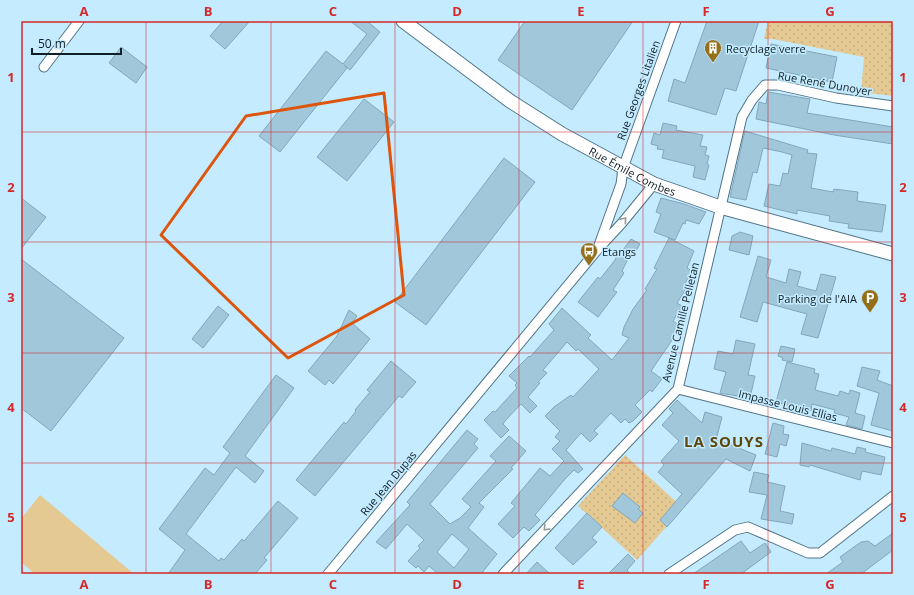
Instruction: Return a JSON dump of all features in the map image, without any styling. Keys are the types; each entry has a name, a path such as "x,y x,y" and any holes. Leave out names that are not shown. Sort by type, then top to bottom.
{"street":[{"path":"44,67 78,21"},
{"name":"Rue Émile Combes","path":"403,21 510,101 562,134 654,184 720,206 893,254"},
{"name":"Rue Georges Litalien","path":"598,249 621,184 623,168 676,21"},
{"name":"Rue René Dunoyer","path":"720,206 742,117 752,100 765,86 778,85 836,98 893,106"},
{"name":"Rue Jean Dupas","path":"328,574 598,249 622,223 654,184"},
{"name":"Avenue Camille Pelletan","path":"503,574 572,499 678,389 720,206"},
{"name":"Impasse Louis Ellias","path":"678,389 893,443"},
{"path":"669,574 736,530 748,527 808,553 820,553 893,496"}],"highlighted area":[{"path":"384,93 404,295 288,358 161,235 246,116"}],"shaded area":[{"path":"768,21 893,21 893,96 861,92 864,57 773,39 764,39"},
{"path":"625,455 683,508 637,560 578,506"},
{"path":"40,495 134,574 35,574 21,562 21,519"}],"building":[{"path":"223,21 250,21 225,49 210,36"},
{"path":"350,21 367,21 380,32 350,70 344,65 347,68 280,152 259,136 326,51 343,64 367,34"},
{"path":"525,21 633,21 572,110 498,60"},
{"name":"Recyclage verre","path":"707,21 759,21 736,91 725,88 716,115 668,101 674,79 685,83"},
{"path":"771,44 837,57 832,82 766,68"},
{"path":"121,47 147,67 136,83 109,63"},
{"path":"768,92 810,99 807,113 893,127 893,144 834,135 756,119 759,102 766,104"},
{"path":"364,99 394,122 347,181 317,157"},
{"path":"663,123 677,126 676,130 703,135 700,146 707,147 705,155 709,156 707,164 709,165 705,180 693,177 695,166 662,158 664,150 657,149 658,146 651,144 654,133 660,135"},
{"path":"745,131 808,150 807,153 817,154 811,188 833,192 834,189 858,192 857,201 886,205 882,232 848,228 849,224 829,221 830,216 797,210 797,214 764,206 769,184 780,186 783,173 788,174 792,155 782,152 763,148 757,173 753,172 746,200 730,197"},
{"path":"504,158 535,182 426,325 395,302"},
{"path":"21,198 46,217 21,249"},
{"path":"661,198 706,212 699,224 686,220 675,240 654,232 661,214 656,212"},
{"path":"740,232 753,236 749,255 729,250 732,236"},
{"path":"669,238 694,251 687,268 692,271 684,285 687,287 677,303 682,306 673,321 681,327 651,371 662,379 652,392 650,390 635,405 642,412 633,421 629,423 625,419 621,423 611,413 594,431 598,434 590,442 581,433 566,450 583,469 578,473 574,470 565,479 535,515 540,520 529,531 524,527 513,538 498,524 515,506 511,503 540,468 550,476 564,461 552,449 560,441 555,437 560,431 545,416 554,407 571,395 573,397 599,369 578,349 576,351 567,342 543,370 547,373 538,382 540,383 528,397 537,406 530,413 521,404 503,424 509,430 501,438 484,420 493,411 495,412 517,388 515,385 517,383 509,376 529,356 530,357 554,330 549,324 562,308 591,335 588,338 612,360 629,338 622,335 624,327 633,309 647,290 645,289 657,269 654,268"},
{"path":"631,239 640,244 633,256 623,250"},
{"path":"620,249 630,255 622,271 624,273 613,290 617,292 598,317 578,302 598,277 600,279 615,260"},
{"path":"758,256 771,260 766,277 786,283 789,269 801,272 797,286 816,291 821,274 836,277 818,338 801,334 807,314 763,302 757,322 740,317"},
{"path":"21,259 124,338 51,431 21,408"},
{"path":"218,306 229,315 203,348 192,339"},
{"path":"349,310 357,316 352,323 370,339 333,384 329,380 325,385 308,371 337,336"},
{"path":"736,340 755,344 748,375 755,376 750,398 720,393 726,372 714,369 718,351 733,354"},
{"path":"781,346 795,349 792,362 782,360 783,358 778,356"},
{"path":"391,361 416,382 402,398 399,396 315,496 296,480 344,422 346,424 370,392 367,390"},
{"path":"787,362 815,369 814,373 819,374 815,390 838,396 840,391 849,394 850,390 860,393 855,413 865,416 862,429 846,425 849,417 834,413 835,410 812,404 811,411 776,402"},
{"path":"862,367 880,371 877,380 893,386 893,431 871,425 879,393 857,386"},
{"path":"276,375 294,388 245,456 264,471 255,483 236,467 186,534 219,561 221,558 224,560 242,539 244,541 278,501 298,518 264,558 267,560 255,574 168,574 185,550 159,529 205,468 214,475 230,453 223,447"},
{"path":"677,400 702,423 705,412 722,417 716,440 756,455 750,471 726,459 667,527 660,520 682,494 658,472 664,465 661,461 679,441 662,425 673,413 669,409"},
{"path":"773,423 784,426 783,434 789,435 786,446 780,444 777,457 765,454"},
{"path":"467,430 478,439 474,444 478,448 430,504 450,524 460,518 471,507 462,499 496,461 490,456 509,436 526,451 511,468 513,469 479,503 484,507 468,528 497,554 481,574 438,574 429,566 424,572 418,566 416,568 408,561 420,548 418,546 424,540 407,524 386,549 376,542 410,505 407,502","holes":["452,534 469,549 454,568 437,552"]},
{"path":"802,443 831,451 832,448 855,454 857,447 866,449 865,452 885,457 881,475 862,471 860,480 810,465 809,467 800,465"},
{"path":"754,472 769,475 767,482 785,486 780,511 794,514 792,524 761,519 767,495 749,492"},
{"path":"623,493 640,507 638,509 643,513 635,523 612,506"},
{"path":"587,513 602,527 592,538 597,542 573,565 555,548"},
{"path":"893,533 893,550 861,574 826,574 843,562 840,557 861,542 868,541 875,546"},
{"path":"741,541 750,553 765,543 771,552 741,574 693,574"},
{"path":"628,554 635,561 627,570 630,574 608,574"},
{"path":"537,562 550,574 526,574"}],"place":[{"name":"Recyclage verre","path":"713,63"},
{"name":"Etangs","path":"589,266"},
{"name":"Parking de l'AIA","path":"870,313"}],"district":[{"name":"LA SOUYS","path":"724,441"}]}
